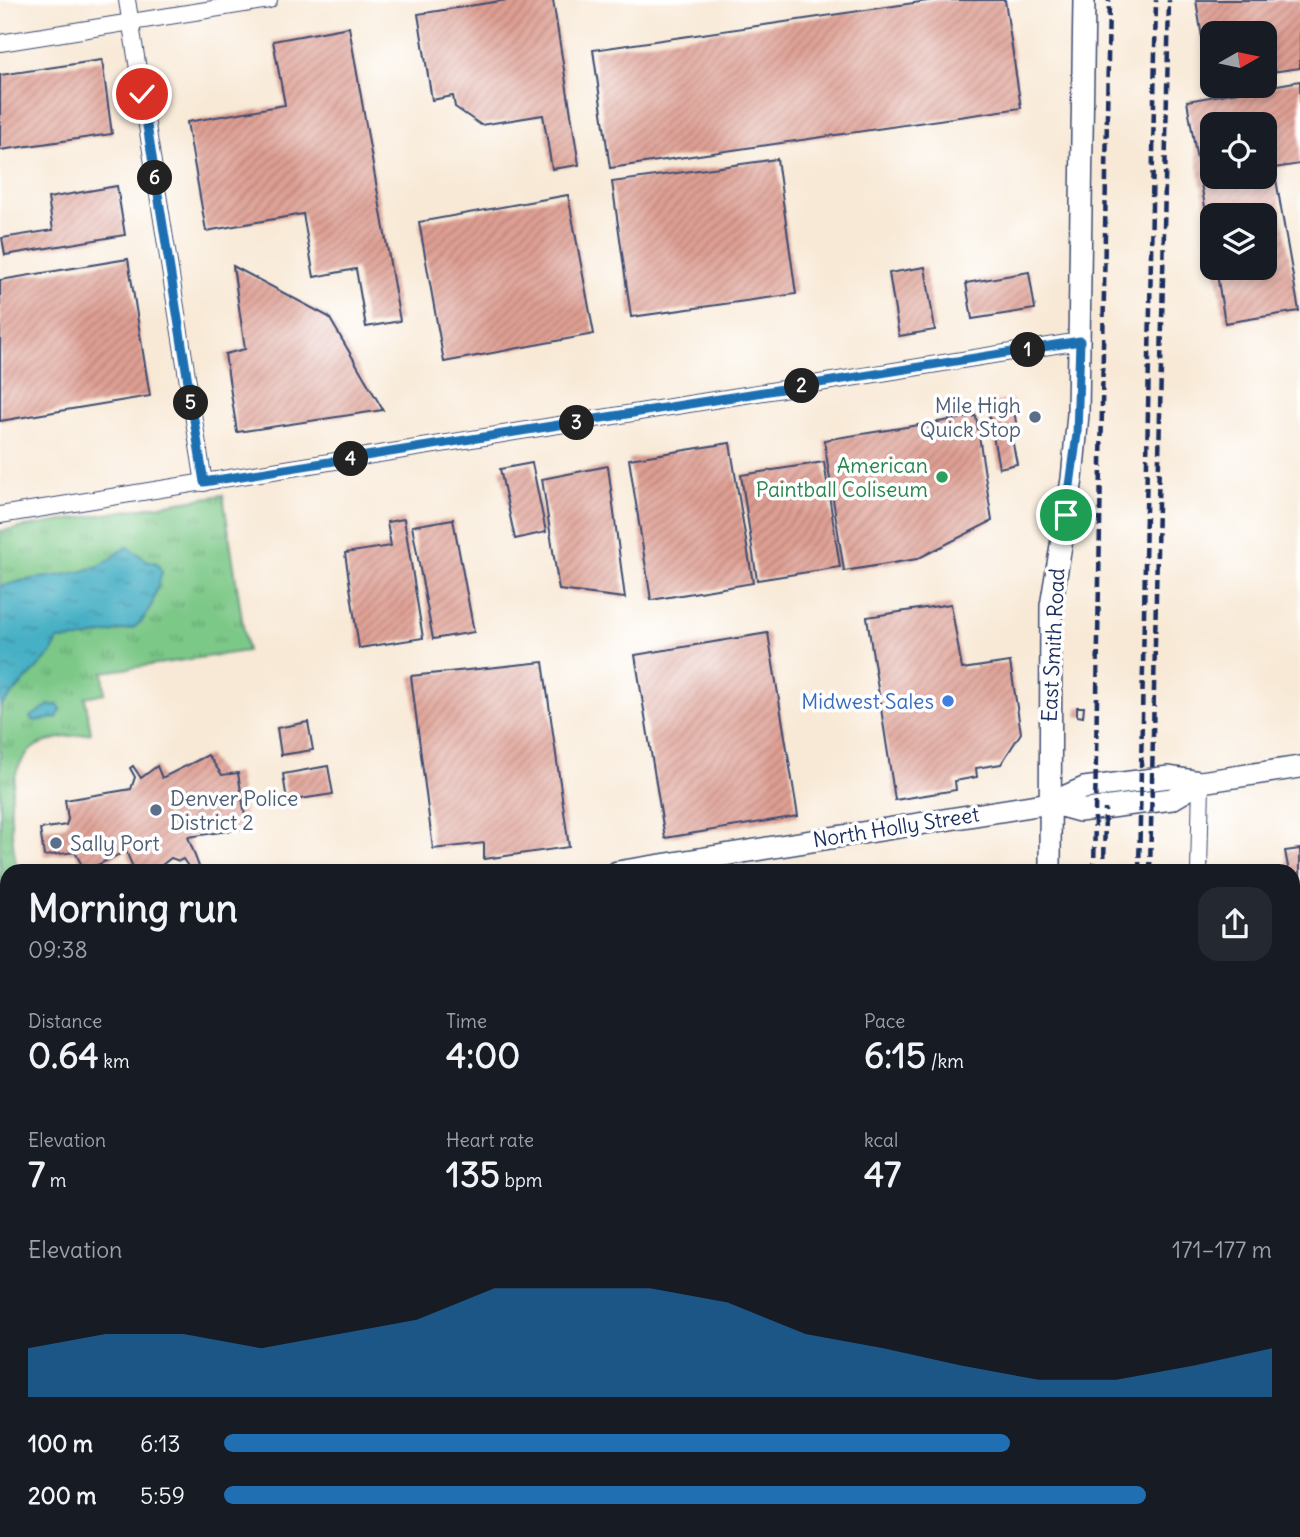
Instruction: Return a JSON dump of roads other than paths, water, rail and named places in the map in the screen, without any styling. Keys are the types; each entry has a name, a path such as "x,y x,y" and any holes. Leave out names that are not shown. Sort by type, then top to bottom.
{"street":[{"path":"127,0 204,482"},
{"path":"0,43 269,0"},
{"name":"East Smith Road","path":"1051,864 1051,606 1072,479 1080,341 1084,0"},
{"path":"0,515 1080,341"},
{"name":"North Holly Street","path":"667,864 1050,803 1079,811 1172,799 1201,782 1300,767"},
{"path":"1199,864 1201,782"}],"water":[{"path":"128,547 148,561 157,563 162,572 152,604 142,621 133,628 79,639 58,640 51,654 0,707 0,586 87,570"},
{"path":"49,705 58,705 61,709 57,718 33,721 30,717"}],"railway":[{"path":"1094,864 1109,0"},
{"path":"1139,864 1156,0"},
{"path":"1150,864 1169,0"},
{"path":"1104,864 1105,809"}],"place":[{"name":"Mile High Quick Stop","path":"1035,417"},
{"name":"American Paintball Coliseum","path":"942,477"},
{"name":"Midwest Sales","path":"948,701"},
{"name":"Denver Police District 2","path":"156,810"},
{"name":"Sally Port","path":"56,843"}]}
